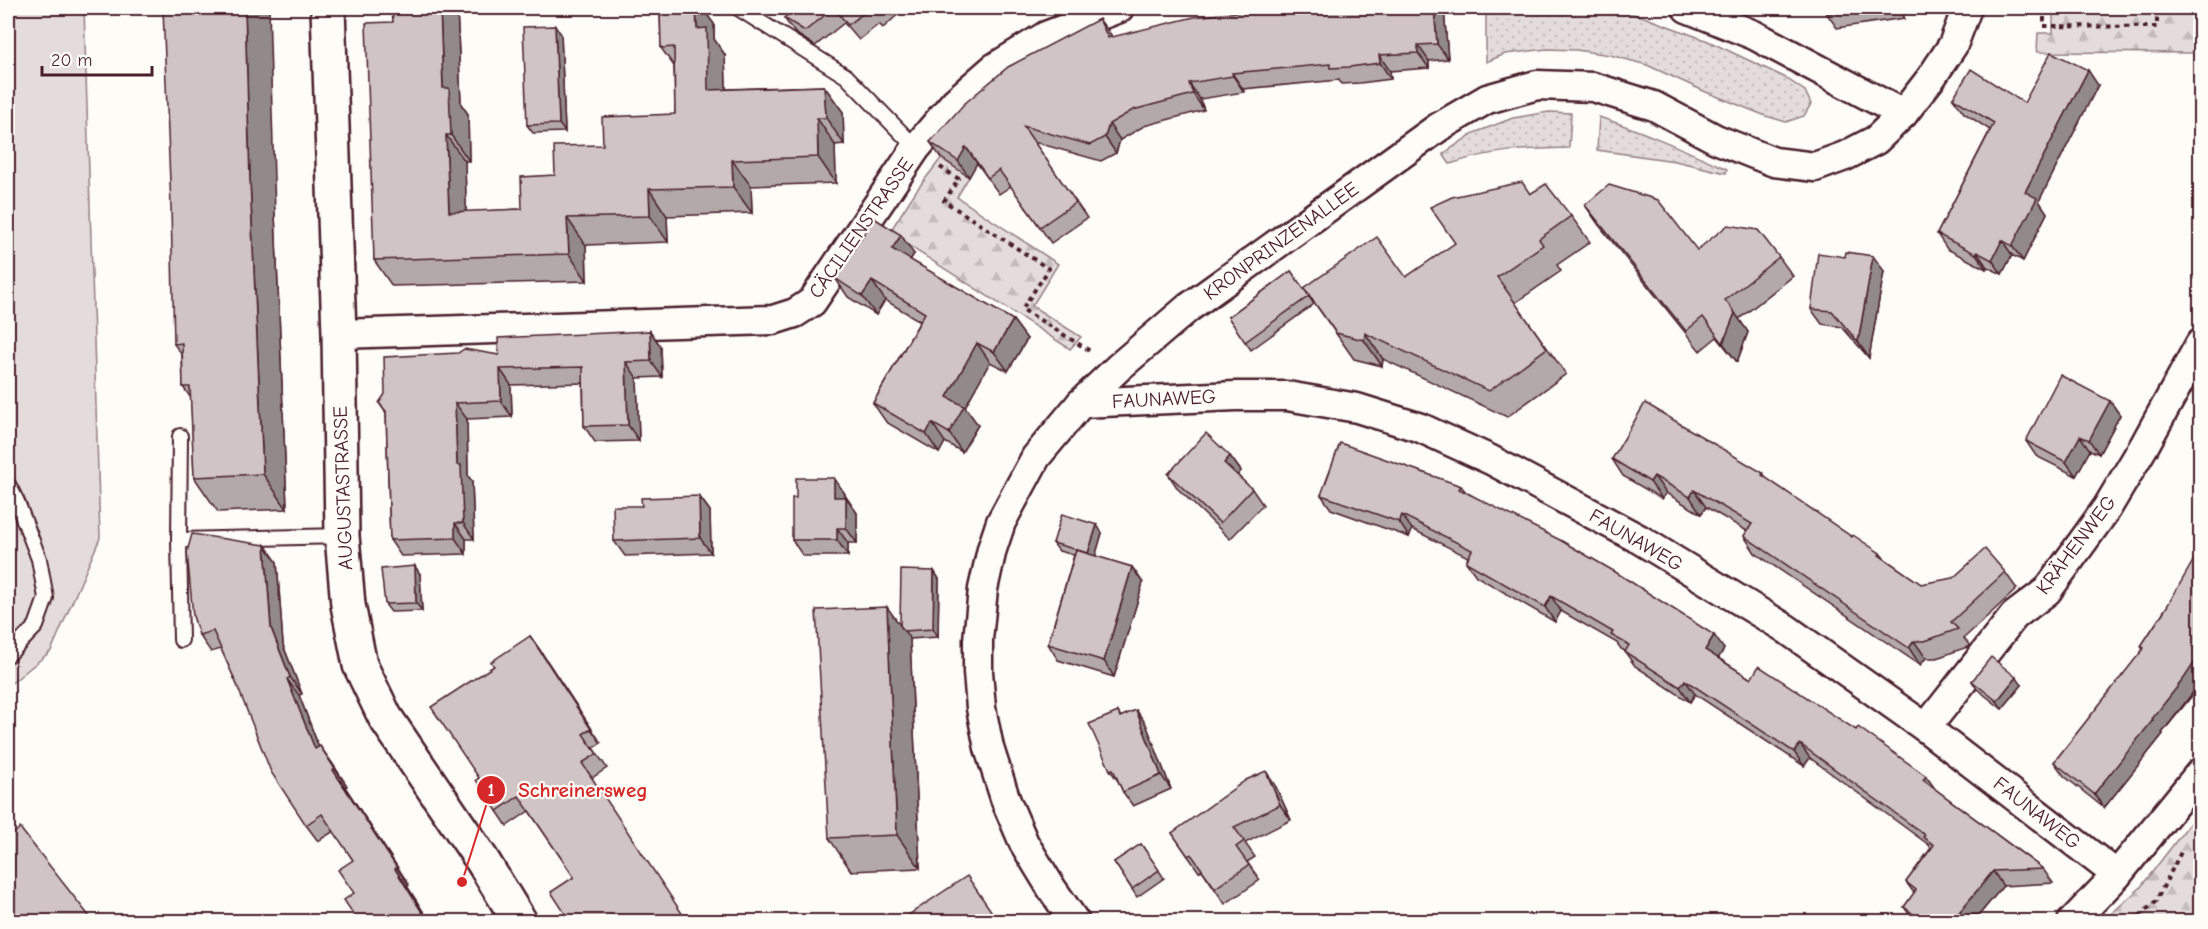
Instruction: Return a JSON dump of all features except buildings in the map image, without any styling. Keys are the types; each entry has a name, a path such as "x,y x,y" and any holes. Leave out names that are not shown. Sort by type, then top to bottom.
{"street":[{"name":"AUGUSTASTRASSE","path":"328,8 339,334 342,536 348,605 360,665 385,717 482,860 520,921"},
{"name":"CÄCILIENSTRASSE","path":"339,334 773,320 795,313 812,302 916,148 955,102 994,68 1046,36 1119,8"},
{"path":"1687,8 1754,35 1903,114"},
{"name":"KRONPRINZENALLEE","path":"1075,921 1024,843 996,775 981,708 978,640 983,590 1001,522 1036,457 1081,404 1119,367 1188,308 1439,127 1487,99 1537,85 1593,87 1654,106 1716,139 1774,162 1815,167 1845,156 1876,140 1903,114 1953,45 1967,8"},
{"name":"KRÄHENWEG","path":"1926,728 2014,616 2047,591 2107,508 2200,344"},
{"name":"FAUNAWEG","path":"1081,404 1236,396 1287,396 1357,408 1421,428 1491,460 1639,539 1785,628 1926,728 2117,875"},
{"path":"2072,921 2117,875 2200,773"}],"lane":[{"path":"738,8 846,76 916,148"},
{"path":"180,436 181,640"},
{"path":"8,484 39,559 46,598 36,626 8,656"},
{"path":"179,540 342,536"}],"path":[{"path":"2044,8 2044,26 2145,27 2157,27 2157,8"},
{"path":"951,174 959,179 944,201 1049,269 1022,309 1071,340"},
{"path":"2133,921 2156,902 2186,843"}],"green space":[{"path":"8,8 84,8 100,538 51,651 8,686"},
{"path":"1486,8 1605,8 1641,16 1708,41 1784,77 1805,91 1811,104 1804,116 1786,122 1706,92 1647,65 1610,55 1576,50 1547,49 1505,54 1486,62"},
{"path":"2053,8 2200,8 2200,53 2037,52 2038,33 2053,33"},
{"path":"1549,112 1571,113 1569,148 1509,151 1450,164 1443,154 1474,133 1513,118"},
{"path":"1599,117 1727,169 1726,173 1675,161 1597,150"},
{"path":"942,157 969,177 957,197 1058,264 1032,306 1081,337 1070,349 889,233 916,191"},
{"path":"2200,810 2200,921 2103,921 2140,888"}],"place":[{"name":"Schreinersweg","path":"462,882"}]}
